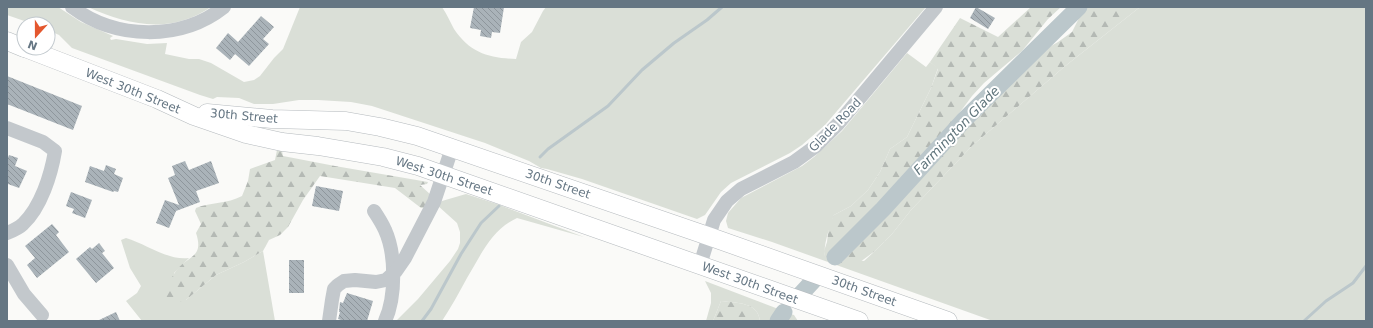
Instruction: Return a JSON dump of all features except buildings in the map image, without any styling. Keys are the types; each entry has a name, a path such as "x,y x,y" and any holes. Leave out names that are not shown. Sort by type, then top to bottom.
{"main road":[{"name":"West 30th Street","path":"45,56 157,99 194,116 246,134 282,142 318,146 383,157 418,166 859,321"},
{"name":"30th Street","path":"157,99 205,113 272,119 346,121 417,136 708,236 948,321"}],"street":[{"path":"72,7 88,16 110,25 123,29 145,32 168,32 188,27 204,20 224,7"},
{"name":"Glade Road","path":"700,265 708,236 718,214 731,196 810,152 824,139 866,92 936,7"},
{"path":"7,128 44,142 55,151 53,165 39,203 33,213 22,225 7,233"},
{"path":"329,321 334,289 338,284 344,281 355,280 376,282 386,280 393,274 405,258 434,202 452,148"},
{"path":"374,211 386,230 392,254 392,297 385,321"},
{"path":"7,265 24,294 42,315"}],"green space":[{"path":"7,7 58,7 81,22 113,36 110,38 111,40 116,39 147,44 167,43 165,54 189,59 199,59 211,63 244,82 254,80 260,76 283,49 300,7 442,7 460,37 474,49 481,53 497,57 516,59 521,42 532,32 546,7 926,7 825,125 802,145 790,153 731,183 721,192 705,215 697,219 582,179 541,168 529,161 485,143 372,106 351,102 318,100 254,104 239,98 217,97 213,99 72,48 56,34 56,16 16,16 16,18 7,15"},
{"path":"88,7 211,7 196,16 181,21 165,24 150,24 119,19"},
{"path":"1031,7 1061,7 1048,19 1022,51 984,83 972,96 940,139 884,202 841,245 837,250 835,257 841,255 852,247 902,196 986,101 1011,77 1037,54 1072,32 1081,14 1087,7 1140,7 1064,67 973,145 911,210 892,234 875,251 856,265 828,260 824,251 827,242 829,225 834,215 851,206 868,190 880,172 890,149 907,137 931,88 938,69 930,62 960,18 998,37"},
{"path":"1140,7 1366,7 1366,321 993,321 772,242 728,228 726,221 728,213 741,198 802,166 814,157 842,131 907,53 926,67 930,62 938,68 931,88 907,137 890,149 880,172 868,190 851,206 834,215 826,241 825,256 864,261 892,234 911,210 973,145 1064,67"},
{"path":"277,150 282,151 283,156 428,182 427,184 420,185 431,195 425,208 421,208 395,188 320,176 303,200 288,227 280,235 269,240 263,251 216,275 186,300 171,304 166,298 171,280 178,268 196,253 198,248 196,233 201,224 195,211 196,208 236,199 242,196 248,181 250,169 275,160"},
{"path":"466,194 497,204 584,237 517,218 500,229 493,236 442,321 396,321 418,299 450,261 458,249 460,243 460,232 457,223 437,205 442,201"},
{"path":"126,238 166,255 189,258 174,273 186,300 216,275 263,251 275,321 142,321 126,301 137,293 141,286 130,268 121,240"},
{"path":"705,281 781,310 773,321 760,321 755,310 751,307 740,303 721,301 713,321 706,321 711,303 711,293"},
{"path":"721,301 740,303 751,307 755,310 760,321 713,321"},
{"path":"787,313 794,315 798,321 783,321"}],"waterway":[{"path":"540,157 548,149 608,106 642,70 674,43 707,20 722,7"},
{"name":"Farmington Glade","path":"835,257 883,209 965,119 1079,7"},
{"path":"422,321 431,309 461,254 481,223 499,206"},
{"path":"1304,321 1326,301 1353,283 1366,266"},
{"name":"Farmington Glade","path":"800,295 813,281"},
{"name":"Farmington Glade","path":"778,321 784,312"}]}
